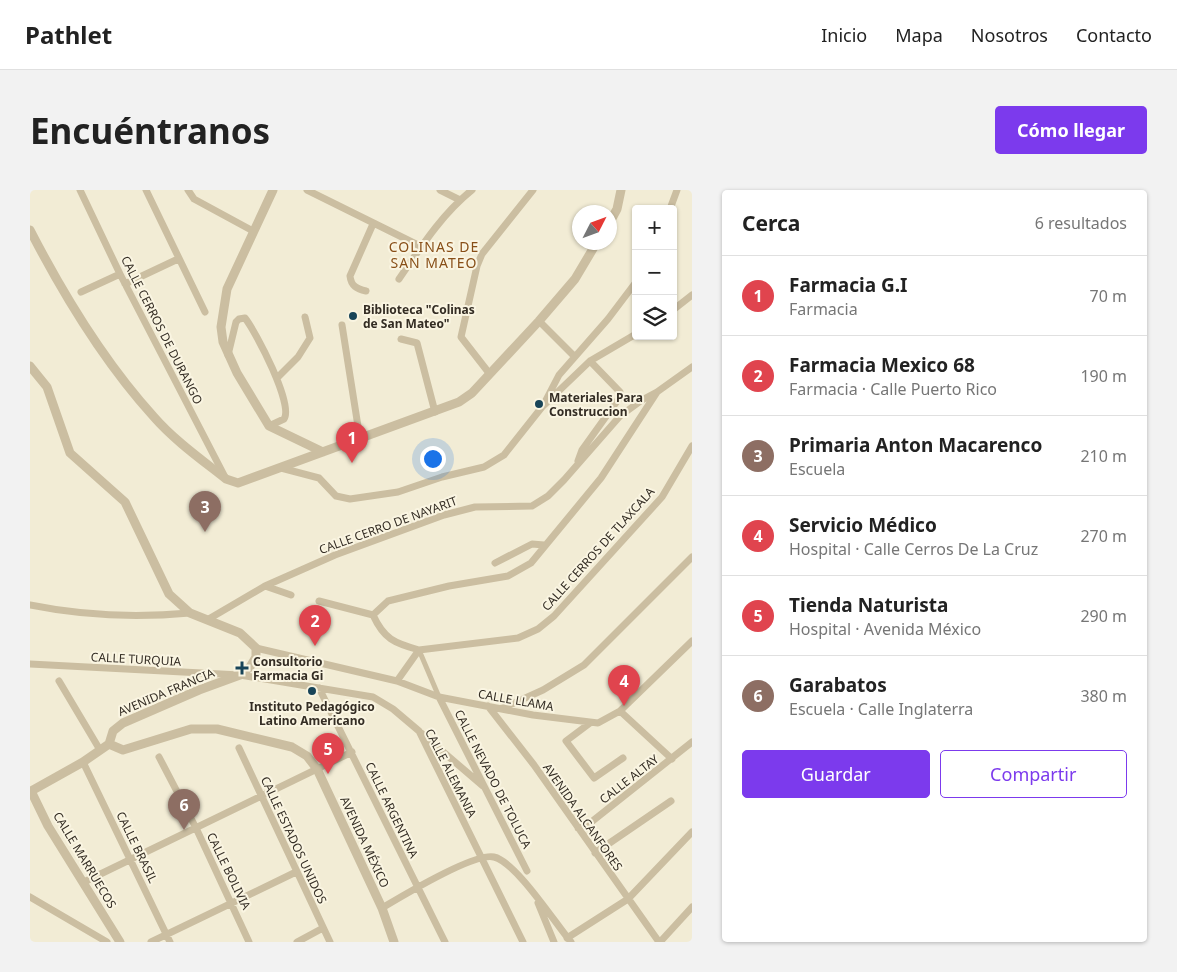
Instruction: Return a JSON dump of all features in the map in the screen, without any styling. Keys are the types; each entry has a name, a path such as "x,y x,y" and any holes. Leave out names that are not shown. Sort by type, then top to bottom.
{"street":[{"name":"CALLE CERROS DE DURANGO","path":"80,190 125,284 226,480"},
{"path":"146,190 205,312"},
{"path":"188,190 194,199 253,232"},
{"path":"273,190 227,289 221,327 223,342 228,355 269,426 322,452"},
{"path":"307,190 420,246"},
{"path":"440,190 460,200"},
{"path":"399,279 420,246 460,200 472,190"},
{"path":"489,373 461,337 477,266 482,254 533,190"},
{"path":"617,209 621,190"},
{"path":"671,205 676,190"},
{"path":"366,291 357,289 350,283 350,276 373,224"},
{"path":"30,230 52,273 123,380 155,419 226,480 238,483 459,402 472,393 539,321 575,279 592,250"},
{"path":"125,284 178,259"},
{"path":"81,292 120,274"},
{"path":"542,407 559,375 608,319 632,287"},
{"path":"677,307 692,295"},
{"path":"228,355 236,322 239,319 245,318 277,378 287,414 284,419 269,426"},
{"path":"277,378 298,357 310,338 305,318"},
{"path":"539,321 574,356"},
{"path":"342,325 360,439"},
{"path":"281,468 319,478 342,499 398,492 442,477 484,467 497,461 504,455 542,407 590,361 632,336"},
{"path":"401,339 417,343 435,412"},
{"path":"576,465 582,450 620,397 620,392 590,361"},
{"path":"30,366 47,387 70,453 125,502 162,582 174,600 190,613 240,633 256,648 397,681 439,697"},
{"name":"CALLE CERRO DE NAYARIT","path":"207,620 265,586 335,555 444,515 475,507 532,506 548,496 620,416 692,367"},
{"path":"372,615 388,602 449,586 508,576 531,563 601,478 657,392"},
{"name":"CALLE CERROS DE TLAXCALA","path":"419,650 518,638 538,629 554,616 662,497 692,446"},
{"path":"495,563 532,544 544,545"},
{"path":"502,708 543,690 584,665 692,557"},
{"path":"265,586 291,595"},
{"path":"319,601 372,615 380,630 389,639 401,645 419,650"},
{"path":"30,605 104,616 145,617 190,613"},
{"path":"623,758 594,778 566,741 590,723 606,720 620,711 692,641"},
{"name":"AVENIDA FRANCIA","path":"109,744 113,731 123,723 199,690 240,675 250,668 256,657 256,648"},
{"path":"397,681 419,650"},
{"path":"419,650 439,697"},
{"name":"CALLE TURQUIA","path":"30,664 240,675"},
{"name":"CALLE ALEMANIA","path":"240,675 373,697 393,709 419,731 523,942"},
{"path":"59,681 100,750"},
{"name":"CALLE ARGENTINA","path":"319,688 444,942"},
{"name":"CALLE LLAMA","path":"439,697 533,715 590,723"},
{"name":"CALLE NEVADO DE TOLUCA","path":"439,697 527,871"},
{"name":"AVENIDA ALCANFORES","path":"488,706 534,765 594,853 660,942"},
{"path":"620,711 672,759"},
{"name":"AVENIDA MÉXICO","path":"109,744 123,750 191,729 217,729 292,747 307,756 317,769 382,908 394,942"},
{"path":"419,731 485,788"},
{"name":"CALLE ALTAY","path":"578,828 586,827 692,742"},
{"path":"31,791 84,762 109,744"},
{"name":"CALLE ESTADOS UNIDOS","path":"239,748 330,942"},
{"path":"84,882 352,752"},
{"name":"CALLE BOLIVIA","path":"159,757 233,904 249,942"},
{"name":"CALLE BRASIL","path":"84,762 168,939"},
{"name":"CALLE MARRUECOS","path":"31,791 48,826 120,942"},
{"path":"594,853 671,801"},
{"path":"382,908 418,887 480,857 494,857 516,872 569,940 628,899 692,832"},
{"path":"152,942 168,939 296,872"},
{"path":"534,893 554,942"},
{"path":"30,897 107,942"},
{"path":"660,942 692,906"},
{"path":"297,942 323,928"}],"place":[{"name":"Biblioteca \"Colinas de San Mateo\"","path":"353,316"},
{"name":"Materiales Para Construccion","path":"539,404"},
{"name":"Farmacia G.I","path":"352,463"},
{"name":"Primaria Anton Macarenco","path":"205,532"},
{"name":"Farmacia Mexico 68","path":"315,646"},
{"name":"Consultorio Farmacia Gi","path":"242,668"},
{"name":"Instituto Pedagógico Latino Americano","path":"312,691"},
{"name":"Servicio Médico","path":"624,706"},
{"name":"Tienda Naturista","path":"328,774"},
{"name":"Garabatos","path":"184,830"}],"district":[{"name":"COLINAS DE SAN MATEO","path":"434,254"}]}
